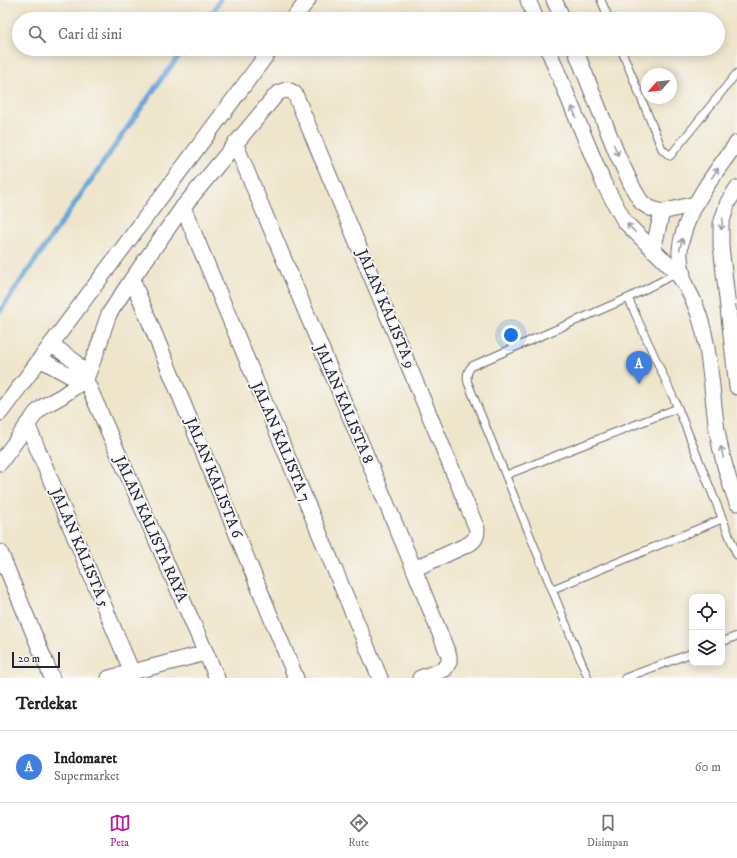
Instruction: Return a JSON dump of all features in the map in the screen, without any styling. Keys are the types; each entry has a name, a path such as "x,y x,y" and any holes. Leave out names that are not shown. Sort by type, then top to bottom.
{"street":[{"path":"299,12 308,0"},
{"path":"528,0 533,12"},
{"path":"554,0 560,12"},
{"path":"0,413 266,56"},
{"path":"551,56 604,184 625,222 681,278 698,312 707,340 717,430 725,469 737,503"},
{"path":"578,56 617,154 634,190 642,203 650,208 662,212 695,204"},
{"name":"JALAN KALISTA 9","path":"235,144 276,95 286,90 295,94 477,529 475,540 414,569"},
{"path":"681,278 680,252 684,232 695,204 737,143"},
{"path":"0,464 36,413 44,406 62,396 86,379 109,314 183,207 235,144"},
{"name":"JALAN KALISTA 8","path":"235,144 414,569 448,656 448,666 442,671 420,678"},
{"path":"737,188 728,202 721,224 721,246 736,365 737,387"},
{"name":"JALAN KALISTA 7","path":"183,207 380,678"},
{"path":"653,250 662,212"},
{"name":"JALAN KALISTA 6","path":"132,279 296,678"},
{"name":"JALAN KALISTA RAYA","path":"51,344 73,360 81,369 86,379 217,678"},
{"path":"40,359 74,378 86,379"},
{"name":"JALAN KALISTA 5","path":"27,424 132,672"},
{"path":"0,552 52,678"},
{"path":"110,678 206,653"}],"lane":[{"path":"601,0 606,12"},
{"path":"624,56 662,149 670,156 737,73"},
{"path":"588,678 553,588 468,383 468,369 628,298 681,278"},
{"path":"628,298 678,408 737,555"},
{"path":"506,475 678,408"},
{"path":"553,588 722,519"},
{"path":"725,641 737,636"},
{"path":"625,678 689,654"}],"waterway":[{"path":"213,12 220,0"},
{"path":"0,311 162,78 179,56"}],"place":[{"name":"Indomaret","path":"639,384"}]}
